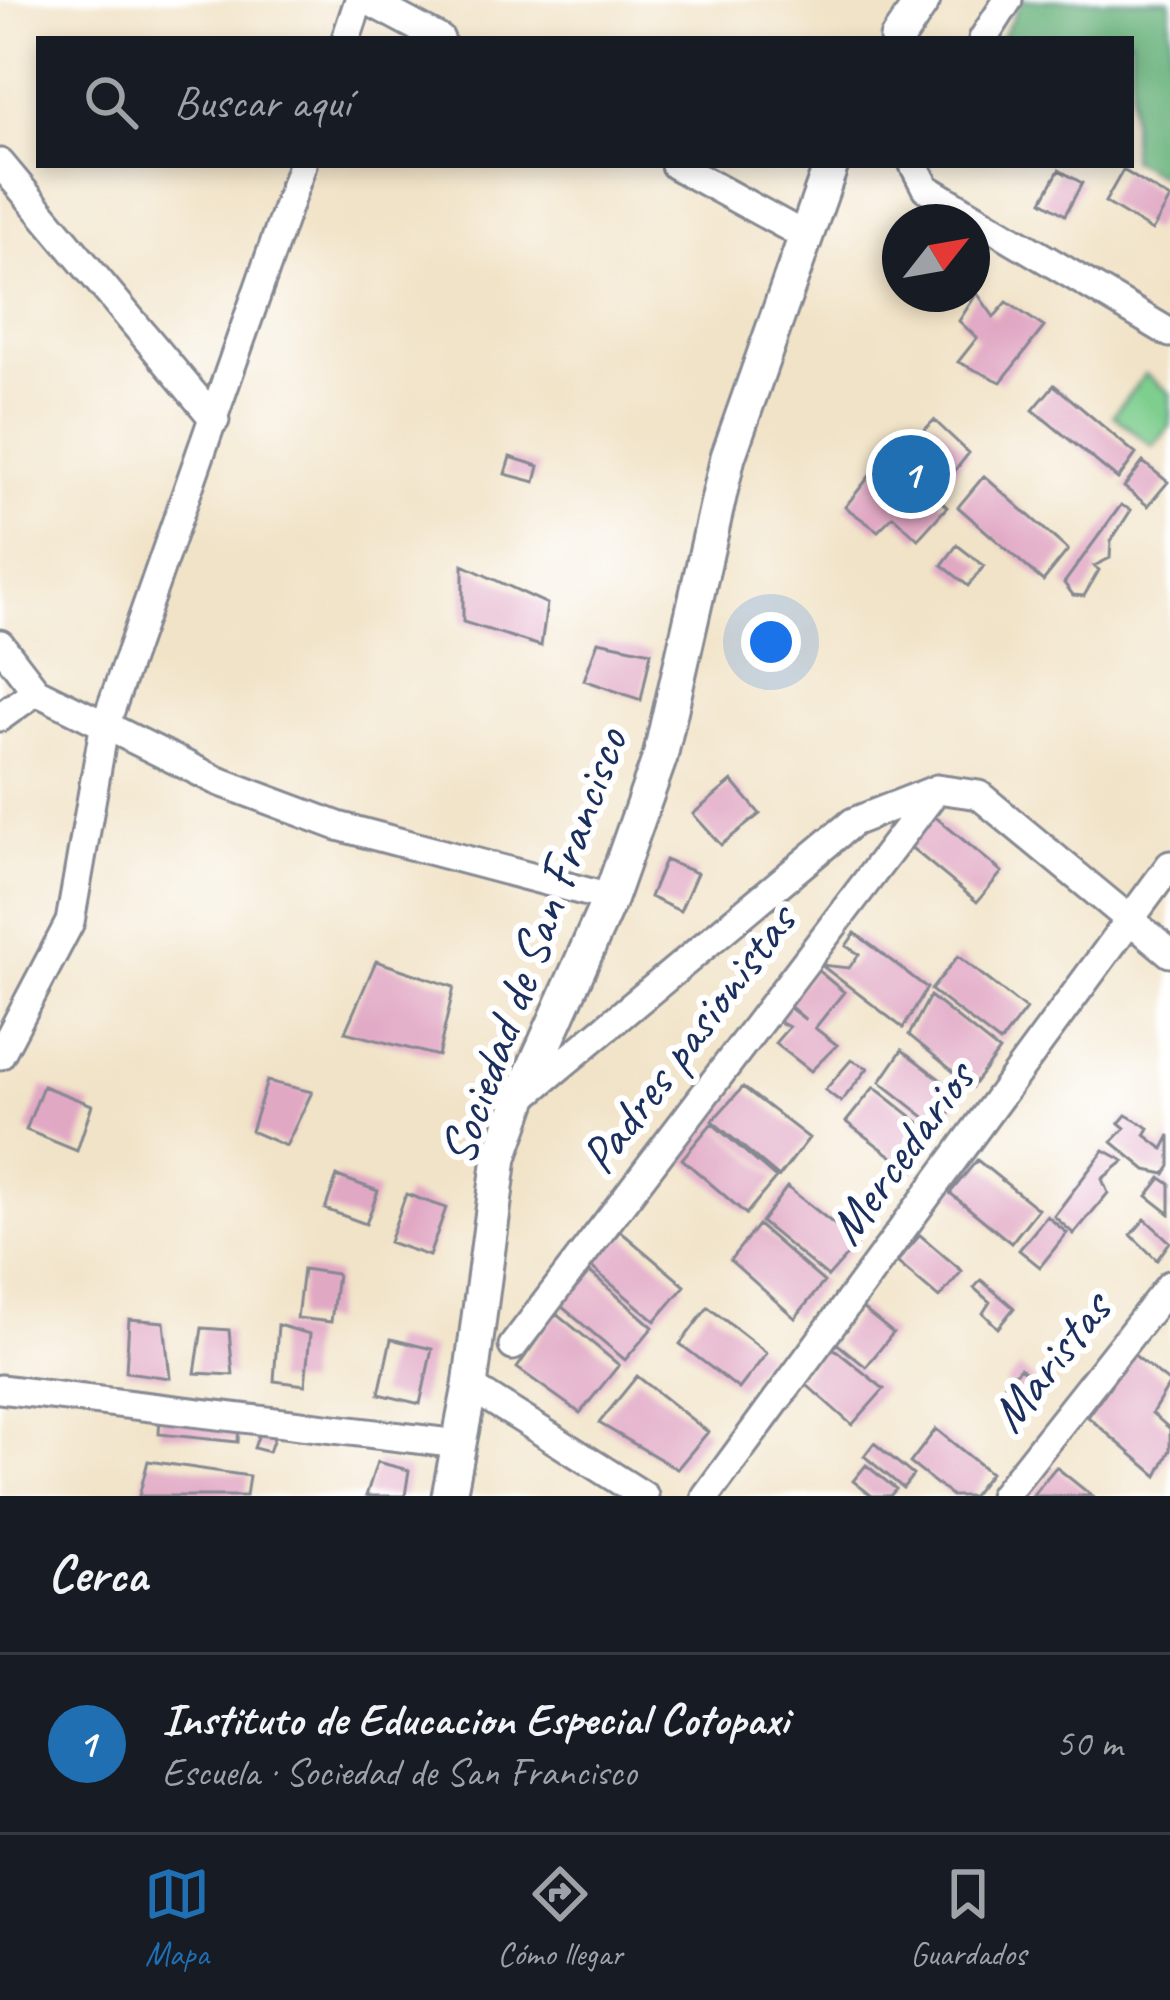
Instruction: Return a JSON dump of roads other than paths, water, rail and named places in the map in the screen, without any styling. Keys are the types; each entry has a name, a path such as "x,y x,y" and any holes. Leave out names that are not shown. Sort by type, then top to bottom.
{"street":[{"path":"347,36 363,0 434,36"},
{"path":"899,36 922,0"},
{"path":"985,36 1008,0"},
{"path":"0,163 215,420"},
{"path":"0,1055 70,922 104,728 301,168"},
{"path":"680,168 803,235"},
{"name":"Sociedad de San Francisco","path":"449,1496 470,1386 500,1157 520,1100 610,898 660,757 728,457 830,168"},
{"path":"916,168 926,188 1170,333"},
{"path":"0,644 36,691 218,781 338,826 610,898"},
{"path":"0,717 36,691"},
{"path":"520,1100 854,822 937,789 980,795 1170,952"},
{"name":"Padres pasionistas","path":"513,1346 937,789"},
{"name":"Mercedarios","path":"706,1496 1170,865"},
{"name":"Maristas","path":"1003,1496 1170,1285"},
{"path":"470,1386 644,1496"},
{"path":"0,1389 459,1444"}],"place":[{"name":"Instituto de Educacion Especial Cotopaxi","path":"911,474"}]}
